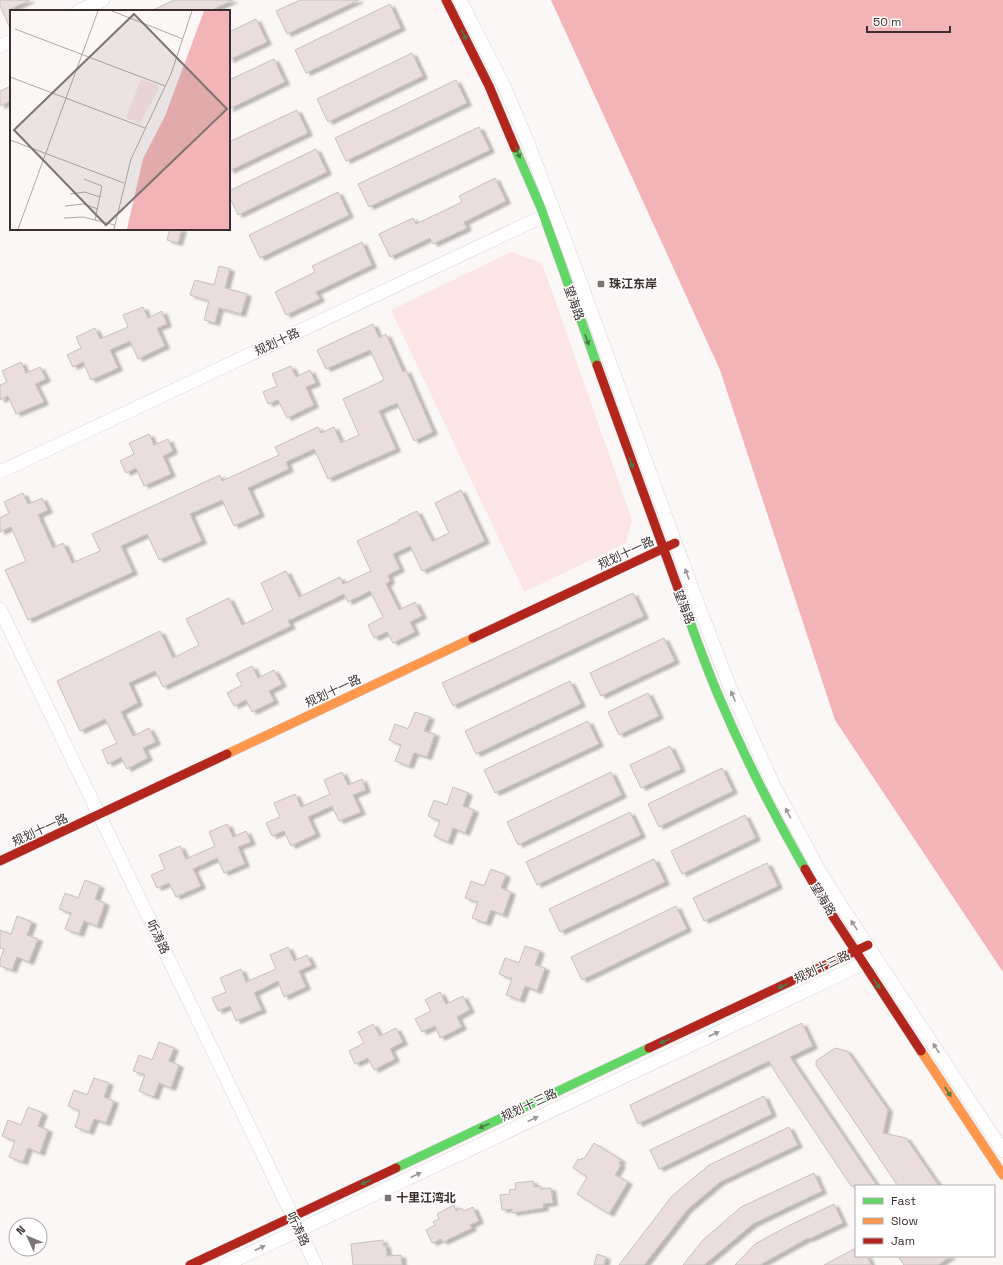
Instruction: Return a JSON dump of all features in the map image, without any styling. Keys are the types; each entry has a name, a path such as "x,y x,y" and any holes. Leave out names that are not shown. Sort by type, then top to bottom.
{"street":[{"path":"80,10 103,0"},
{"name":"望海路","path":"446,0 489,86 515,146 549,214 731,690 773,784 820,872 1003,1151"},
{"name":"望海路","path":"460,0 518,117 549,214 663,549 718,695 762,790 812,880 856,951 1003,1175"},
{"path":"0,46 10,41"},
{"name":"规划十路","path":"0,472 549,214"},
{"name":"规划十一路","path":"0,861 675,543"},
{"name":"听涛路","path":"0,609 316,1265"},
{"name":"规划十三路","path":"190,1265 868,945"},
{"name":"规划十三路","path":"225,1265 876,957"}],"shaded area":[{"path":"551,0 1003,0 1003,972 835,720 720,370"},
{"path":"511,252 542,263 632,520 626,543 524,592 391,310"}],"building":[{"path":"0,0 30,0 10,10 10,28 0,6"},
{"path":"174,0 233,0 212,10 153,10"},
{"path":"300,0 359,0 287,34 276,11"},
{"path":"390,4 401,28 306,73 295,50"},
{"path":"256,19 267,42 230,60 230,32"},
{"path":"412,53 423,76 328,122 317,99"},
{"path":"274,59 285,82 230,109 230,80"},
{"path":"456,80 467,103 346,161 335,138"},
{"path":"10,86 10,101 0,106 0,91"},
{"path":"297,110 308,133 230,171 230,142"},
{"path":"479,127 490,150 369,207 358,184"},
{"path":"316,149 327,172 238,215 230,198 230,191"},
{"path":"495,178 506,201 464,222 467,228 433,244 430,238 390,257 379,234 413,218 416,224 462,202 459,196"},
{"path":"338,192 349,215 260,258 249,235"},
{"path":"170,230 182,230 178,243 167,240"},
{"path":"362,242 372,265 316,292 320,299 286,315 275,292 315,272 312,266"},
{"path":"219,266 230,269 225,288 247,294 241,314 219,308 215,323 204,320 209,301 190,295 195,280 214,285"},
{"path":"143,307 148,318 162,311 167,324 157,328 165,346 138,359 130,341 110,350 118,368 91,380 83,362 73,367 67,355 81,348 76,337 95,328 100,339 128,327 123,315"},
{"path":"373,324 379,338 386,334 403,372 406,370 433,432 414,441 397,403 379,411 396,449 328,479 314,449 286,462 289,469 248,488 260,514 234,526 222,500 190,514 202,541 159,560 147,534 121,546 133,572 28,620 5,570 26,561 11,527 0,532 0,518 9,513 4,502 23,493 28,504 42,498 48,510 38,515 53,548 63,543 72,563 100,551 92,534 220,475 222,481 279,455 275,447 318,427 321,433 334,427 341,443 359,435 343,399 384,380 370,350 326,369 317,350"},
{"path":"21,362 26,373 40,367 46,379 35,384 44,402 16,414 8,396 0,400 0,385 7,382 2,371"},
{"path":"291,366 296,377 310,370 316,383 306,387 314,405 287,418 278,400 268,404 263,392 277,386 272,374"},
{"path":"149,434 154,445 168,439 173,451 163,456 171,474 144,486 136,468 126,473 120,461 134,454 129,443"},
{"path":"461,490 485,541 422,571 410,546 393,554 400,569 388,575 390,581 386,584 399,610 415,602 422,616 410,622 415,632 393,643 387,632 374,638 368,625 383,617 370,591 348,602 344,594 288,621 291,626 163,687 155,671 129,683 138,703 121,712 133,736 149,728 156,742 143,748 148,758 127,769 121,757 108,764 102,750 117,743 105,719 80,731 57,681 160,631 173,658 199,645 186,619 229,598 242,625 273,610 261,583 286,571 299,597 340,577 343,584 371,571 357,541 417,511 432,541 449,533 435,503"},
{"path":"633,593 644,616 453,706 442,683"},
{"path":"664,638 675,661 601,696 590,673"},
{"path":"252,666 258,678 274,670 282,684 269,691 274,701 252,712 246,700 234,706 227,693 242,685 236,674"},
{"path":"570,681 581,704 476,754 465,731"},
{"path":"648,693 659,716 619,735 608,712"},
{"path":"415,712 430,717 424,731 435,734 427,757 414,753 409,766 395,761 401,745 389,740 395,724 408,729"},
{"path":"588,721 599,744 495,793 484,770"},
{"path":"670,746 681,769 641,788 630,765"},
{"path":"722,768 733,791 659,827 648,804"},
{"path":"342,772 348,785 362,779 366,790 353,795 361,812 339,821 332,806 308,817 316,834 291,846 284,831 272,836 266,823 280,817 274,803 295,794 301,807 330,794 324,780"},
{"path":"611,772 622,795 518,845 507,822"},
{"path":"453,787 468,793 463,806 474,810 465,833 453,828 448,842 434,836 440,821 428,816 434,800 447,805"},
{"path":"630,812 641,835 537,885 526,862"},
{"path":"745,815 756,838 682,874 671,851"},
{"path":"227,824 233,837 246,831 251,842 238,847 245,864 224,873 217,858 193,869 201,886 176,897 169,883 157,888 151,875 165,869 159,855 180,846 186,859 215,846 209,832"},
{"path":"654,859 665,882 560,932 549,909"},
{"path":"767,863 778,886 704,921 693,898"},
{"path":"491,869 506,875 501,888 511,892 503,915 491,910 486,923 472,918 478,902 465,898 471,881 484,886"},
{"path":"85,880 100,886 95,899 105,903 97,926 84,921 79,934 65,929 71,913 59,909 65,893 78,898"},
{"path":"676,906 687,929 582,980 571,957"},
{"path":"17,916 32,922 27,935 38,939 29,962 17,957 12,970 0,966 0,960 4,949 0,948 0,930 11,934"},
{"path":"525,946 540,951 535,965 545,968 537,991 525,986 520,1000 506,995 512,979 499,974 505,958 519,963"},
{"path":"288,947 294,961 307,955 312,965 299,971 306,987 284,997 278,981 254,993 262,1010 236,1021 230,1006 218,1011 212,998 226,992 220,978 241,969 246,982 276,969 270,955"},
{"path":"440,992 446,1004 463,996 470,1010 457,1017 462,1027 440,1038 435,1026 422,1032 415,1019 431,1011 425,1000"},
{"path":"802,1023 813,1046 790,1057 876,1185 851,1186 769,1061 638,1124 630,1105"},
{"path":"373,1024 380,1036 396,1028 403,1042 390,1049 395,1059 374,1070 368,1058 355,1064 349,1051 364,1043 358,1032"},
{"path":"159,1042 174,1048 169,1061 179,1065 171,1088 159,1083 154,1097 139,1091 145,1075 133,1071 139,1055 152,1060"},
{"path":"835,1048 847,1051 888,1110 883,1133 906,1138 938,1185 897,1185 816,1065 816,1061"},
{"path":"94,1078 109,1083 104,1097 114,1101 106,1123 94,1119 89,1132 75,1127 80,1111 68,1106 74,1090 87,1095"},
{"path":"764,1096 772,1114 659,1169 650,1150"},
{"path":"28,1107 43,1113 38,1126 48,1130 40,1153 28,1148 23,1162 9,1157 15,1141 2,1136 8,1120 21,1125"},
{"path":"789,1127 798,1145 720,1182 688,1209 644,1265 619,1265 672,1196 709,1165"},
{"path":"594,1143 621,1160 619,1164 621,1165 615,1175 628,1182 609,1214 577,1194 587,1177 573,1168 578,1159 584,1159"},
{"path":"814,1173 822,1191 753,1224 704,1265 683,1265 703,1240 741,1207"},
{"path":"533,1181 534,1187 541,1186 541,1189 551,1188 553,1203 543,1204 544,1208 512,1213 512,1209 502,1210 500,1195 510,1194 509,1190 516,1189 515,1183"},
{"path":"834,1204 843,1223 809,1239 808,1238 760,1265 735,1265 755,1244"},
{"path":"454,1205 456,1211 462,1208 464,1211 473,1207 479,1221 470,1225 472,1228 443,1242 441,1239 432,1243 426,1230 435,1225 433,1222 439,1219 437,1214"},
{"path":"383,1240 383,1246 386,1245 387,1256 401,1255 402,1265 353,1265 351,1244"},
{"path":"855,1249 855,1257 867,1257 871,1265 824,1265"},
{"path":"597,1254 606,1257 604,1265 594,1265"},
{"path":"899,1257 950,1257 938,1265 904,1265"}],"traffic: fast":[{"path":"515,148 541,208 597,365"},
{"path":"684,605 696,640 738,741 770,806 805,869"},
{"path":"396,1168 649,1048"}],"traffic: slow":[{"path":"227,754 473,638"},
{"path":"921,1051 1003,1175"}],"traffic: jam":[{"path":"446,0 489,86 515,148"},
{"path":"597,365 684,605"},
{"path":"473,638 675,543"},
{"path":"0,861 227,754"},
{"path":"805,869 832,915 921,1051"},
{"path":"649,1048 868,945"},
{"path":"190,1265 396,1168"}],"place":[{"name":"珠江东岸","path":"601,284"},
{"name":"十里江湾北","path":"388,1198"}]}
